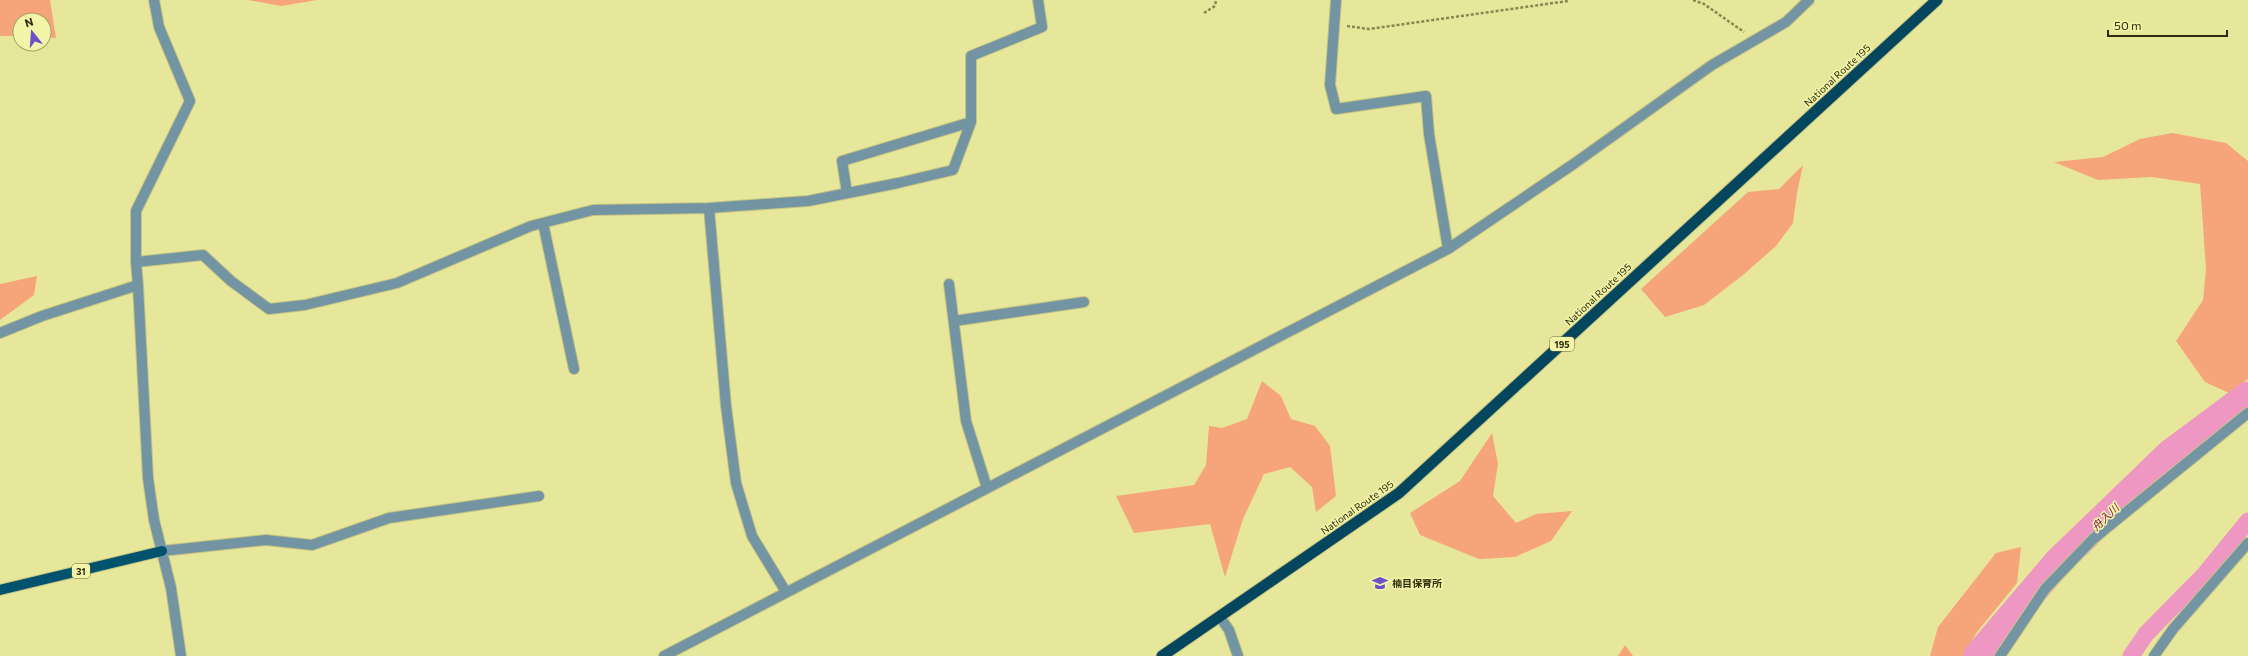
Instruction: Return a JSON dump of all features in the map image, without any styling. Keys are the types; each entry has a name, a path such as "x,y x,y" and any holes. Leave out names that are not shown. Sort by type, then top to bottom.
{"highway":[{"name":"National Route 195","path":"1162,656 1399,493 1937,0"}],"main road":[{"name":"31","path":"0,590 162,551"}],"street":[{"path":"154,0 159,27 190,101 136,211 136,262 148,478 154,520 171,588 180,656"},
{"path":"136,262 203,255 231,280 269,309 305,305 397,283 531,226 593,210 709,208 808,201 847,194 953,170 970,122 971,56 1042,27 1038,0"},
{"path":"1336,0 1330,86 1336,109 1426,96 1429,134 1448,250"},
{"path":"664,656 1448,250 1575,163 1712,65 1786,22 1809,0"},
{"path":"847,194 842,160 970,122"},
{"path":"709,208 726,406 736,483 752,536 786,592"},
{"path":"543,223 574,369"},
{"path":"949,284 966,420 987,488"},
{"path":"0,333 42,316 138,285"},
{"path":"954,321 1084,302"},
{"path":"2000,656 2045,589 2093,539 2248,413"},
{"path":"162,551 266,540 312,545 389,518 539,496"},
{"path":"2154,656 2173,629 2248,543"},
{"path":"1220,617 1229,630 1238,656"}],"path":[{"path":"1204,13 1214,6 1216,0"},
{"path":"1693,0 1704,4 1756,40"},
{"path":"1335,25 1369,29 1568,1"}],"shaded area":[{"path":"0,0 50,0 52,12 12,12 12,36 0,36"},
{"path":"248,0 317,0 281,6"},
{"path":"52,13 56,38 52,38"},
{"path":"2172,133 2226,143 2248,161 2248,379 2229,393 2205,382 2176,341 2203,300 2206,269 2200,184 2152,177 2098,180 2054,162 2103,157 2140,139"},
{"path":"1803,165 1793,223 1776,246 1743,275 1704,305 1665,317 1641,289 1748,192 1779,189"},
{"path":"37,276 34,295 0,320 0,284"},
{"path":"1262,381 1281,396 1291,419 1315,426 1330,446 1336,496 1316,512 1312,487 1290,467 1264,474 1243,519 1225,577 1210,524 1134,533 1116,496 1194,485 1206,465 1209,426 1222,428 1247,419"},
{"path":"1492,433 1498,464 1493,496 1516,523 1536,514 1572,511 1551,541 1515,557 1479,559 1420,535 1410,513 1460,481"},
{"path":"2021,547 2017,583 1977,632 1963,656 1930,656 1938,627 1996,553"},
{"path":"1625,645 1633,656 1618,656"}],"waterway":[{"name":"舟入川","path":"1978,656 2058,562 2170,454 2248,396"},
{"path":"2131,656 2146,634 2204,575 2248,521"}],"place":[{"name":"楠目保育所","path":"1380,583"}]}
